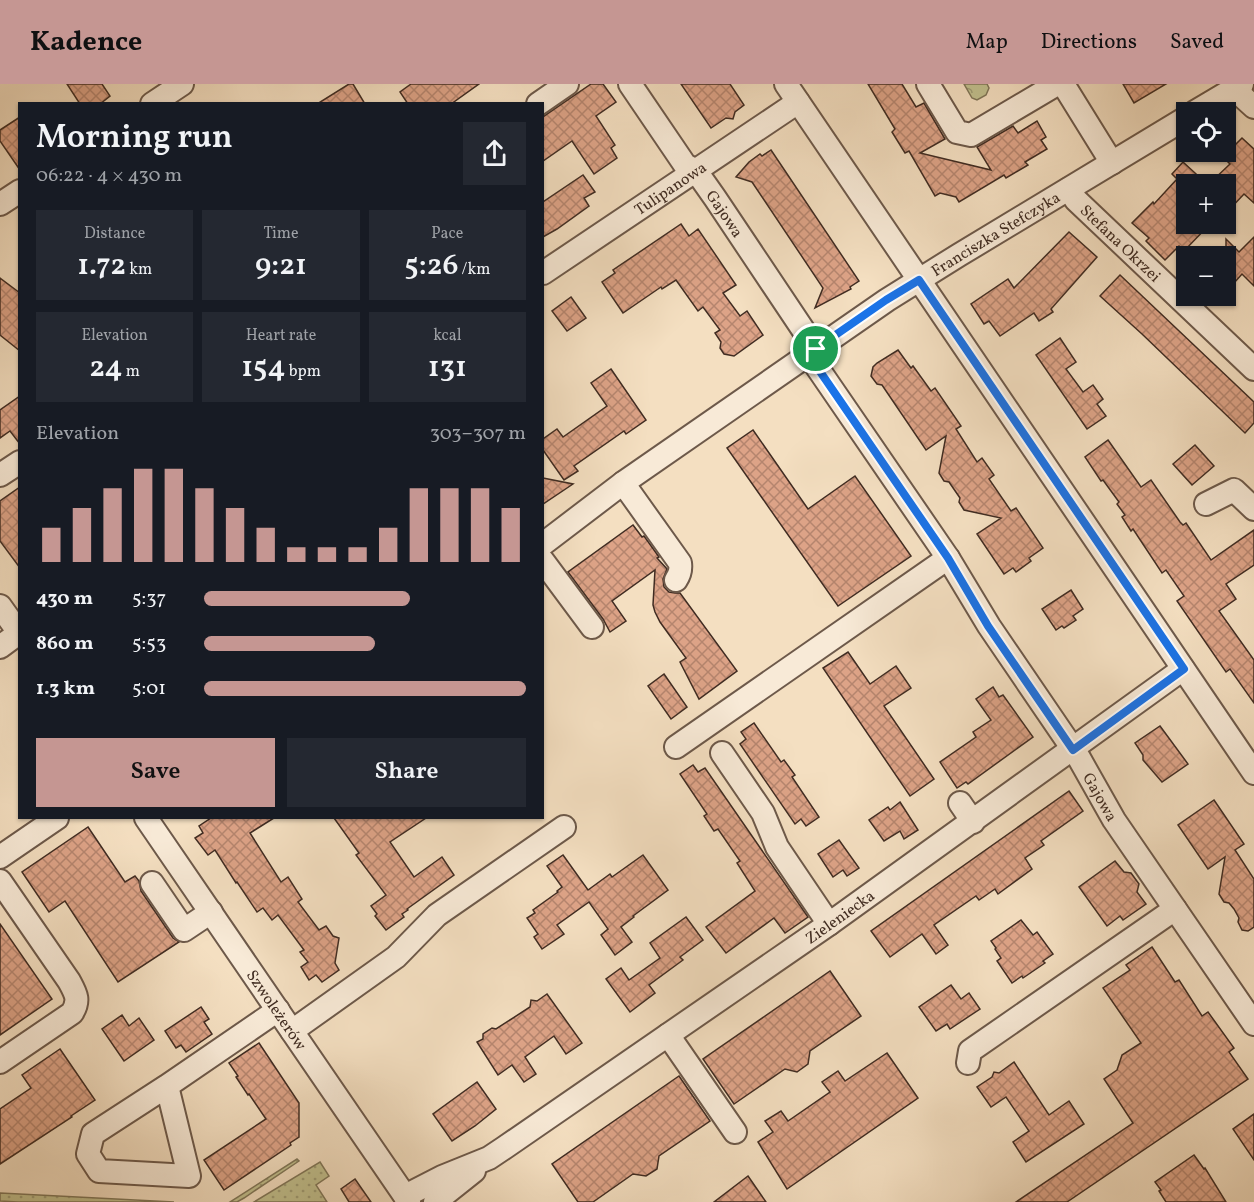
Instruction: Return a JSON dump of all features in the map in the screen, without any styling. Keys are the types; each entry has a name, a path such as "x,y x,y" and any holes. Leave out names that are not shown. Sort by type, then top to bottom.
{"street":[{"path":"155,102 182,84"},
{"path":"541,102 567,84"},
{"name":"Gajowa","path":"630,84 685,165 696,171 824,350 838,413 948,558 988,626 1094,783 1114,820 1254,1024"},
{"path":"928,84 957,132 971,135 1057,84"},
{"path":"1063,84 1112,163"},
{"path":"1212,102 1240,85 1243,97 1254,107"},
{"path":"792,93 1184,669 1250,759"},
{"name":"Tulipanowa","path":"544,272 696,171 792,93"},
{"name":"Franciszka Stefczyka","path":"544,543 622,483 824,350 886,300 1176,124"},
{"name":"Stefana Okrzei","path":"1069,189 1076,200 1254,369"},
{"path":"0,204 18,192"},
{"path":"0,475 18,463"},
{"path":"622,483 680,563 680,573 676,580"},
{"path":"1206,504 1234,490 1254,509"},
{"path":"676,747 948,558"},
{"path":"544,562 592,627"},
{"path":"0,606 18,629 0,647"},
{"name":"Zieleniecka","path":"407,1199 432,1182 460,1168 489,1158 615,1063 668,1035 829,924 1184,669"},
{"path":"722,753 763,813 777,847 829,924"},
{"path":"960,803 973,822"},
{"path":"0,857 56,819"},
{"name":"Szwoleżerów","path":"152,820 211,912 407,1199"},
{"path":"292,1031 396,957 437,915 564,827"},
{"path":"0,881 69,981 76,994 77,1005 72,1013 0,1062"},
{"path":"152,883 184,930 211,912"},
{"path":"968,1063 970,1051 1035,1011 1175,909"},
{"path":"167,1086 189,1176 99,1172 88,1154 93,1134 278,1010"},
{"path":"668,1035 735,1132"},
{"name":"Zieleniecka","path":"435,1202 460,1168"}],"green space":[{"path":"964,84 987,84 989,88 986,95 977,100 972,98"},
{"path":"297,1159 299,1161 244,1198 237,1202 230,1202"},
{"path":"320,1162 329,1176 316,1185 327,1202 254,1202"},
{"path":"0,1193 174,1202 18,1202 0,1201"}],"building":[{"path":"67,84 102,84 110,96 102,102 79,102"},
{"path":"349,84 353,84 364,102 320,102"},
{"path":"411,84 479,84 454,102 407,102 400,92"},
{"path":"591,84 603,84 616,102 596,116 615,145 611,148 617,158 594,174 572,141 544,160 544,116"},
{"path":"681,84 730,84 744,105 735,112 733,119 726,118 711,128"},
{"path":"868,84 902,84 916,107 924,103 945,139 920,153 991,170 977,147 1013,126 1018,133 1037,121 1046,137 1041,140 1047,149 1025,162 1028,165 1006,178 1004,175 959,202 956,197 940,193 935,196 909,151 905,153 892,132 895,129"},
{"path":"1123,84 1166,84 1134,103"},
{"path":"18,118 18,167 0,141 0,130"},
{"path":"1242,138 1254,149 1254,203 1244,194 1236,202 1236,174 1220,174 1230,164 1228,162 1236,162 1236,144"},
{"path":"771,150 859,281 850,287 851,289 815,308 823,288 752,182 736,177 749,162"},
{"path":"1183,162 1196,174 1176,174 1176,178 1172,174"},
{"path":"583,175 595,192 584,198 589,206 544,236 544,201"},
{"path":"1176,180 1176,234 1200,234 1189,246 1176,246 1176,249 1165,260 1146,241 1149,238 1132,223 1153,202 1154,204"},
{"path":"681,224 689,236 698,229 736,285 723,293 740,316 747,311 763,335 734,356 724,354 720,348 721,342 715,333 720,330 703,307 698,311 676,280 662,289 661,287 623,313 602,282 615,273 613,270"},
{"path":"1069,232 1097,257 1051,309 1053,312 1039,321 1034,313 1000,336 989,321 984,324 971,304 1008,279 1014,288"},
{"path":"1254,237 1254,286 1242,274 1236,281 1236,249 1239,252"},
{"path":"1226,239 1233,246 1226,246"},
{"path":"1120,275 1254,402 1254,423 1245,433 1100,296"},
{"path":"0,278 18,292 18,349 0,335"},
{"path":"571,297 586,318 567,331 552,311"},
{"path":"1060,338 1076,362 1066,369 1083,392 1093,385 1103,399 1097,404 1106,416 1087,429 1036,355"},
{"path":"898,350 931,391 935,388 961,426 956,429 977,462 982,458 994,475 989,479 1011,511 1016,508 1043,548 1029,558 1031,561 1016,572 1013,568 1004,574 977,534 1001,518 964,510 959,502 960,498 949,482 944,481 939,473 946,436 926,450 882,385 877,384 871,376 873,367 877,363"},
{"path":"611,369 646,420 626,434 624,431 574,466 578,471 564,480 544,451 544,438 557,429 563,437 607,406 591,383"},
{"path":"18,397 18,441 10,431 0,438 0,410"},
{"path":"753,430 808,509 855,476 911,556 838,606 727,448"},
{"path":"1108,440 1141,487 1151,480 1180,522 1183,525 1186,523 1211,560 1254,530 1254,565 1226,584 1236,599 1219,611 1254,660 1254,703 1230,669 1226,672 1177,601 1184,596 1166,570 1162,573 1133,529 1131,531 1122,517 1125,515 1117,504 1119,502 1085,457"},
{"path":"1195,445 1214,466 1192,485 1173,464"},
{"path":"544,478 573,484 544,503"},
{"path":"18,488 18,565 0,541 0,501"},
{"path":"633,525 642,537 644,536 659,557 657,558 667,569 663,579 664,587 669,592 680,593 737,671 699,699 680,662 686,658 655,612 653,605 655,570 612,601 626,621 610,632 568,572"},
{"path":"1071,590 1083,609 1073,616 1076,620 1056,630 1042,609"},
{"path":"848,652 870,684 896,666 911,688 884,706 934,779 910,796 823,668"},
{"path":"664,674 687,707 671,719 648,686"},
{"path":"993,687 999,697 1003,695 1033,737 968,784 966,782 957,788 940,762 976,737 973,732 991,720 976,699"},
{"path":"754,723 781,762 784,760 795,775 792,777 819,817 806,826 801,819 795,824 740,744 746,739 741,732"},
{"path":"1160,726 1188,764 1162,782 1143,760 1143,755 1135,743"},
{"path":"693,765 698,772 705,768 808,917 785,933 774,918 726,953 706,927 755,891 737,863 740,861 718,829 714,831 704,816 707,814 680,774"},
{"path":"1069,791 1083,811 1041,841 1044,845 1025,858 1032,869 998,894 995,889 979,900 976,896 934,925 948,945 936,954 922,934 890,957 871,931"},
{"path":"1214,800 1244,844 1235,850 1254,879 1254,927 1248,931 1242,930 1234,909 1229,903 1224,902 1219,894 1225,857 1208,869 1178,825"},
{"path":"900,802 918,830 904,839 900,831 884,841 869,820 888,807 890,810"},
{"path":"210,819 272,819 250,833 281,882 288,877 302,899 298,902 319,930 326,926 333,936 339,938 335,963 339,970 322,982 316,975 309,980 301,967 308,962 300,952 304,950 278,915 272,920 263,908 257,912 215,850 208,855 195,838 203,833 199,826"},
{"path":"335,819 424,819 390,842 414,877 442,857 454,875 407,909 402,914 404,917 386,930 375,916 377,914 371,906 386,895 356,855 359,853"},
{"path":"88,827 125,882 135,876 139,881 141,891 173,938 179,942 118,982 65,901 49,912 22,872"},
{"path":"839,840 859,868 847,876 843,870 833,877 818,854"},
{"path":"563,855 588,890 610,874 612,877 643,855 668,890 621,927 632,942 615,955 601,935 608,929 589,902 557,925 564,934 542,949 534,937 538,934 527,918 535,913 533,910 562,887 547,866"},
{"path":"1115,861 1124,872 1131,873 1139,884 1137,892 1146,904 1123,920 1120,916 1107,926 1079,887"},
{"path":"686,917 703,940 680,957 683,960 649,985 655,993 630,1012 606,979 621,968 629,980 660,958 650,943"},
{"path":"1021,920 1033,935 1037,932 1053,954 1043,961 1045,963 1012,983 997,961 1001,958 991,941"},
{"path":"0,924 52,999 0,1035"},
{"path":"1152,947 1175,982 1179,980 1202,1016 1208,1012 1234,1048 1229,1052 1248,1079 1067,1202 1016,1202 1133,1123 1104,1079 1117,1070 1122,1055 1141,1043 1103,988 1130,970 1126,965"},
{"path":"830,971 861,1016 810,1051 808,1064 797,1072 785,1069 734,1104 703,1059"},
{"path":"951,985 961,999 969,993 980,1009 950,1029 947,1024 936,1031 919,1007"},
{"path":"547,994 582,1043 566,1054 554,1036 525,1057 536,1074 524,1082 512,1065 498,1075 477,1042 483,1039 483,1034 492,1028 496,1029 530,1007 531,1000 537,1001"},
{"path":"201,1007 209,1019 204,1022 212,1034 186,1052 181,1045 176,1048 165,1031"},
{"path":"122,1015 129,1026 139,1018 154,1040 124,1061 102,1029"},
{"path":"259,1043 299,1103 299,1137 290,1143 291,1145 224,1190 204,1160 266,1119 236,1077 238,1076 229,1063"},
{"path":"60,1049 95,1100 0,1164 0,1109 31,1088 22,1075"},
{"path":"887,1053 918,1098 787,1189 758,1142 773,1132 765,1121 781,1111 788,1121 830,1092 822,1082 838,1071 845,1081"},
{"path":"1014,1062 1049,1115 1069,1101 1084,1124 1026,1162 1013,1142 1029,1131 1006,1097 991,1107 977,1087 992,1077 994,1072 999,1073"},
{"path":"679,1076 710,1121 659,1156 657,1169 646,1176 633,1174 593,1202 578,1202 552,1164"},
{"path":"477,1082 496,1109 452,1141 433,1114"},
{"path":"1254,1114 1254,1160 1233,1129"},
{"path":"1194,1155 1226,1202 1166,1202 1155,1182"},
{"path":"748,1176 766,1202 714,1202"},
{"path":"355,1179 371,1202 349,1202 341,1189"}],"route":[{"path":"919,280 1184,669 1073,750 988,626 948,558 808,354 816,349 919,280"}]}
